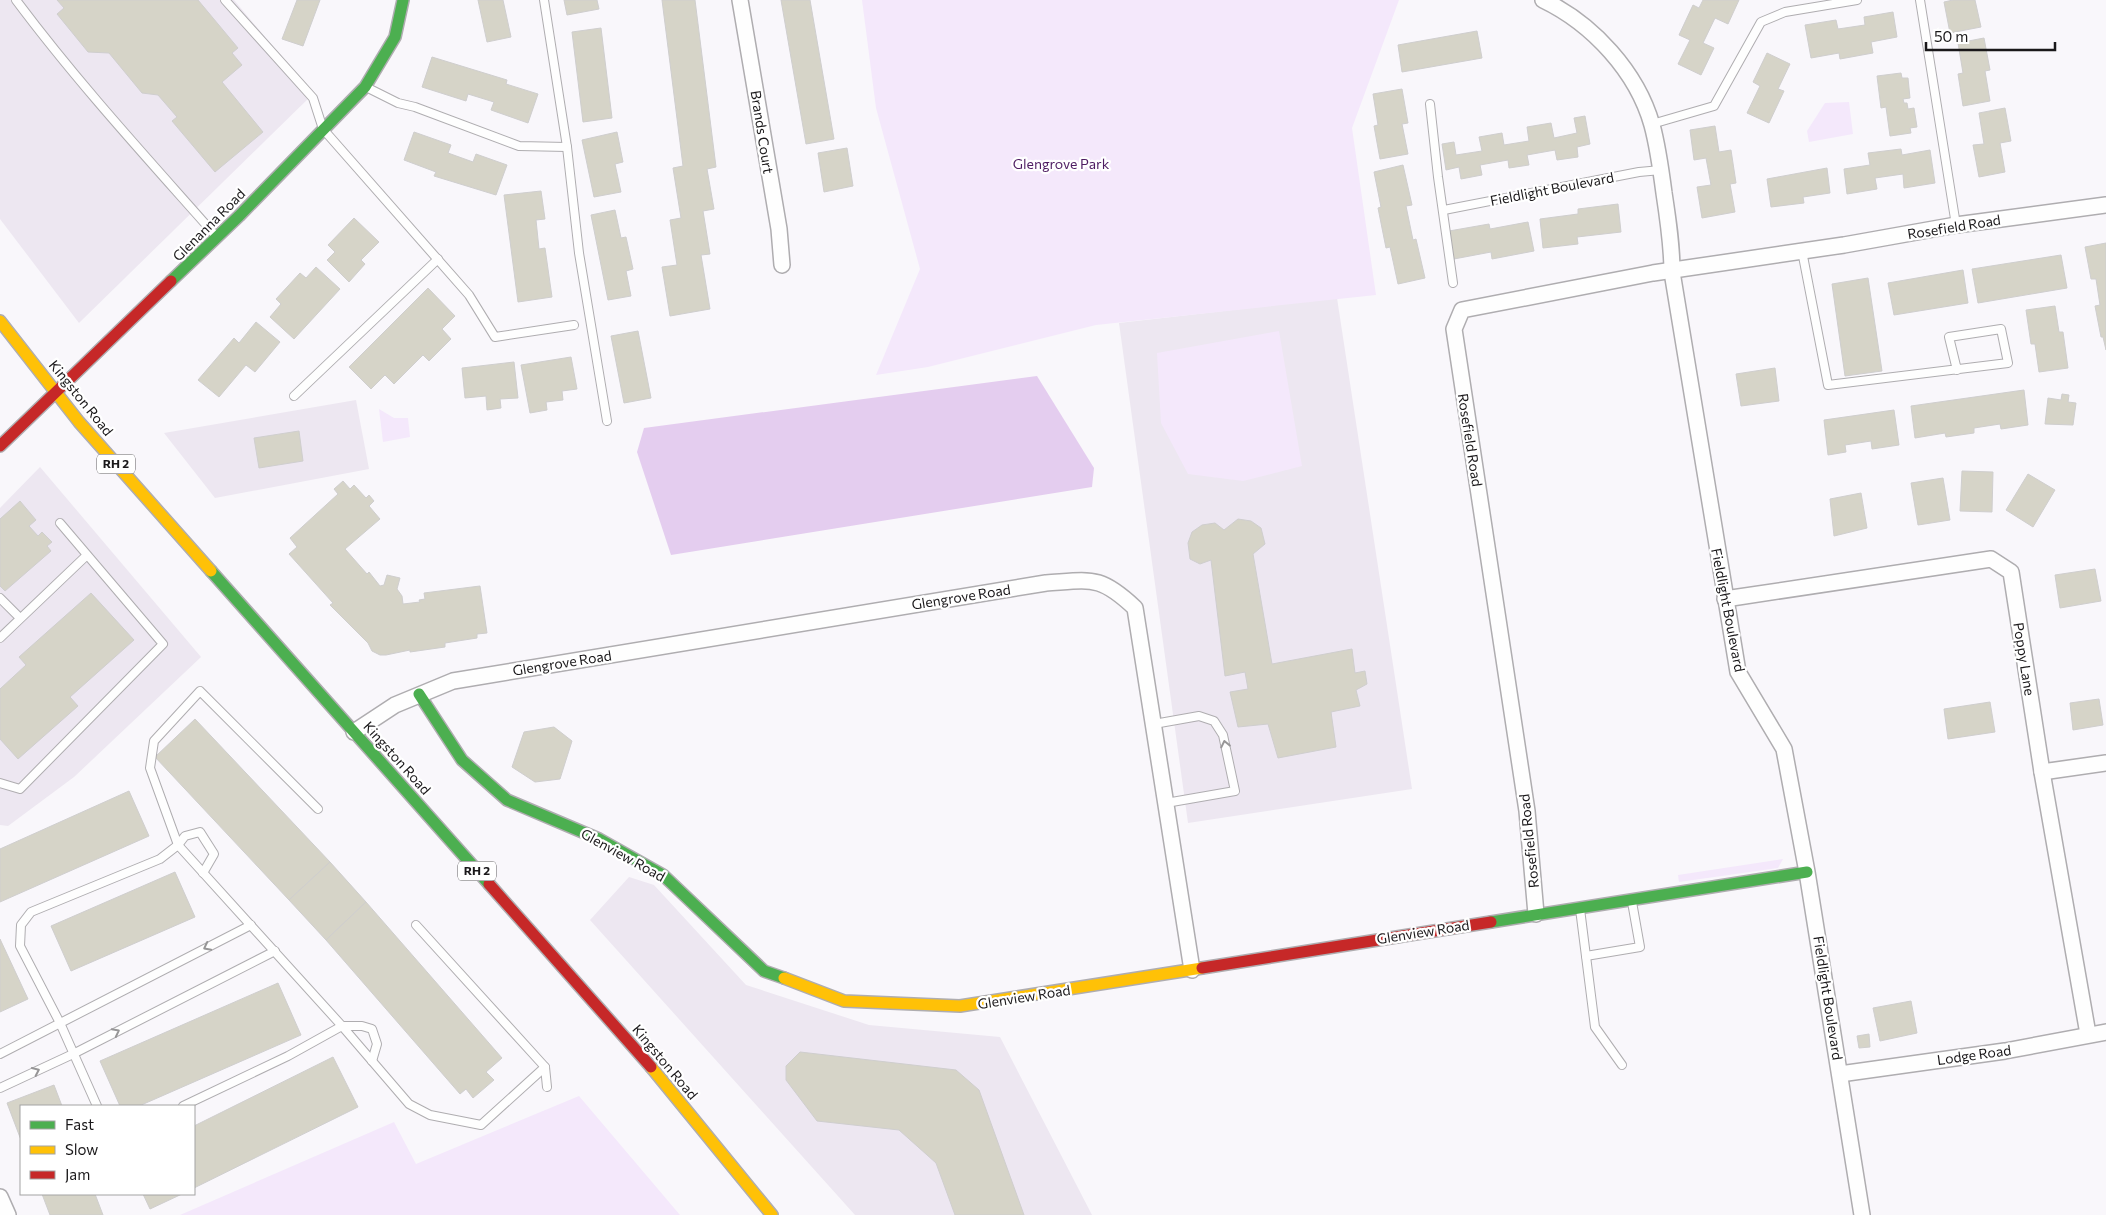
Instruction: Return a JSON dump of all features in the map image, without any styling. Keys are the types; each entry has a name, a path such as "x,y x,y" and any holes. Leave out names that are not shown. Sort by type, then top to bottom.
{"street":[{"name":"Glenanna Road","path":"0,446 217,238 366,87 395,37 403,0"},
{"name":"Brands Court","path":"740,0 777,219 782,265"},
{"name":"Fieldlight Boulevard","path":"1548,1 1585,28 1612,51 1636,86 1652,124 1661,170 1672,247 1672,272 1738,672 1784,749 1807,872 1862,1215"},
{"name":"Rosefield Road","path":"1536,914 1527,811 1454,329 1462,310 1653,273 1672,272 1956,225 2106,205"},
{"name":"Kingston Road","path":"0,321 56,394 646,1061 772,1215"},
{"name":"Poppy Lane","path":"1725,599 1991,559 2011,572 2042,772 2088,1034"},
{"name":"Glengrove Road","path":"419,694 453,681 1046,583 1091,580 1115,589 1135,608 1192,970"},
{"name":"Glenview Road","path":"419,694 462,760 507,800 599,839 663,875 764,971 844,1001 960,1006 1807,872"},
{"path":"354,732 390,708 419,694"},
{"path":"2042,772 2106,763"},
{"name":"Lodge Road","path":"1840,1074 2005,1051 2106,1032"},
{"path":"0,1198 8,1215"}],"lane":[{"path":"16,0 55,51 217,238"},
{"path":"225,0 312,98 323,130 469,295 495,337 574,325"},
{"path":"544,0 567,147 579,253 607,421"},
{"path":"1652,124 1714,106 1761,22 1785,12 1857,0"},
{"path":"1920,0 1956,225"},
{"path":"366,87 398,103 415,107 520,146 567,147"},
{"path":"1430,104 1453,283"},
{"name":"Fieldlight Boulevard","path":"1444,210 1638,172 1661,170"},
{"path":"1802,251 1828,385 1957,370 2008,363 2001,329 1949,337 1957,370"},
{"path":"294,396 438,259"},
{"path":"0,782 20,789 164,644 86,556 60,523"},
{"path":"0,638 86,556"},
{"path":"0,598 20,618"},
{"path":"318,809 200,691 154,741 150,768 178,845 342,1026 409,1104 430,1115 481,1125 545,1067"},
{"path":"1154,724 1199,716 1214,721 1223,735 1235,792 1166,803"},
{"path":"97,1105 60,1024 20,946 21,926 31,912 160,860 178,845 185,836 200,832 214,854 203,873"},
{"path":"1586,956 1640,946 1632,900"},
{"path":"1580,907 1596,1027 1622,1065"},
{"path":"0,1054 251,925"},
{"path":"416,925 545,1067 547,1087"},
{"path":"0,1088 72,1054 275,951"},
{"path":"185,1105 288,1056 342,1026 362,1026 372,1029 377,1044 372,1061"}],"shaded area":[{"path":"0,0 234,0 313,94 79,323 0,219"},
{"path":"1337,298 1412,789 1188,823 1119,323"},
{"path":"1037,376 1094,468 1092,487 671,555 637,452 644,428"},
{"path":"356,400 369,469 215,498 164,433"},
{"path":"40,467 201,657 74,777 8,826 0,825 0,508"},
{"path":"629,877 654,885 746,985 869,1025 1000,1037 1092,1215 855,1215 590,920"}],"green space":[{"name":"Glengrove Park","path":"862,0 1399,0 1352,128 1376,295 1096,325 928,367 876,375 920,269 876,108"},
{"path":"1849,102 1853,134 1809,142 1807,131 1825,103"},
{"path":"1279,331 1302,466 1243,481 1188,474 1161,423 1157,353"},
{"path":"379,409 394,418 408,418 410,437 383,442"},
{"path":"1783,859 1778,868 1679,882 1678,875"},
{"path":"579,1096 680,1215 180,1215 394,1122 416,1164"}],"building":[{"path":"57,0 198,0 238,48 232,53 242,65 222,82 263,132 215,172 172,121 177,117 158,95 142,93 109,53 88,52 57,14 64,8"},
{"path":"297,0 320,0 303,46 282,39"},
{"path":"478,0 503,0 511,37 487,42"},
{"path":"564,0 597,0 599,9 567,15"},
{"path":"662,0 695,0 716,167 707,169 714,209 703,211 710,254 701,255 710,309 670,316 662,267 677,265 670,220 681,218 673,168 683,166"},
{"path":"781,0 810,0 834,139 806,144"},
{"path":"1703,0 1739,0 1728,24 1715,18 1703,43 1714,48 1701,75 1678,64 1690,40 1679,35 1693,5 1699,8"},
{"path":"1975,0 1981,27 1950,33 1944,2"},
{"path":"1893,12 1897,37 1871,42 1873,53 1840,59 1839,53 1811,58 1805,25 1836,20 1838,29 1865,25 1864,17"},
{"path":"601,28 612,118 583,122 572,32"},
{"path":"1477,31 1482,58 1402,72 1398,45"},
{"path":"1984,38 1990,70 1985,71 1990,101 1963,106 1958,74 1963,73 1958,43"},
{"path":"1767,53 1790,64 1778,89 1784,91 1769,123 1747,113 1760,86 1753,82"},
{"path":"432,57 507,80 506,84 538,94 528,123 491,110 494,102 468,94 466,101 422,87"},
{"path":"1901,73 1902,78 1908,78 1910,98 1903,99 1904,103 1907,103 1908,109 1914,108 1917,127 1910,128 1911,133 1890,136 1886,107 1881,108 1877,76"},
{"path":"1402,89 1408,123 1402,124 1408,154 1380,159 1374,126 1378,125 1373,94"},
{"path":"2005,108 2011,141 2000,143 2005,172 1979,177 1973,145 1984,144 1979,113"},
{"path":"1585,116 1590,144 1577,147 1578,157 1557,160 1555,150 1527,155 1529,165 1509,168 1508,160 1480,165 1482,175 1461,179 1459,167 1446,170 1442,144 1454,142 1456,155 1482,151 1479,137 1502,133 1504,145 1529,141 1527,127 1551,123 1554,138 1577,133 1574,118"},
{"path":"1715,126 1719,152 1731,150 1736,183 1730,184 1735,212 1702,218 1697,187 1711,185 1706,158 1694,160 1690,130"},
{"path":"414,132 451,145 448,153 473,162 476,154 507,165 496,195 434,176 436,172 404,160"},
{"path":"617,132 623,162 615,164 621,192 594,197 582,140"},
{"path":"847,148 853,186 824,192 818,153"},
{"path":"1901,149 1902,155 1930,150 1935,183 1904,188 1903,174 1875,178 1877,189 1847,194 1844,169 1870,165 1868,153"},
{"path":"1403,165 1412,205 1406,206 1413,240 1416,239 1425,278 1398,284 1390,247 1386,248 1378,208 1381,207 1374,172"},
{"path":"1827,168 1830,193 1803,197 1804,203 1771,207 1767,179"},
{"path":"541,191 545,219 536,220 539,249 545,248 552,297 518,302 504,195"},
{"path":"1618,204 1621,232 1577,237 1578,244 1543,248 1540,219 1578,214 1578,209"},
{"path":"615,210 621,238 626,237 633,269 626,271 631,296 608,300 591,215"},
{"path":"354,218 379,242 361,260 365,264 349,282 327,260 335,252 328,245"},
{"path":"1528,222 1534,251 1492,259 1491,252 1454,259 1449,231 1489,224 1490,229"},
{"path":"2106,243 2106,350 2103,337 2101,337 2095,306 2100,305 2096,279 2091,279 2085,247"},
{"path":"2061,255 2067,288 1978,303 1972,269"},
{"path":"316,267 340,289 294,339 270,317 281,304 276,299 300,273 306,278"},
{"path":"1963,270 1968,303 1894,315 1888,283"},
{"path":"1868,278 1882,371 1845,376 1832,284"},
{"path":"428,288 455,316 442,329 451,339 429,361 423,355 394,384 385,375 371,389 349,367"},
{"path":"2055,306 2059,332 2063,332 2068,368 2039,372 2035,344 2031,344 2026,310"},
{"path":"256,322 280,342 255,372 246,365 219,397 198,380 234,338 239,343"},
{"path":"638,331 651,398 624,403 611,336"},
{"path":"571,357 577,389 562,391 563,400 546,402 547,410 530,413 521,365"},
{"path":"514,362 518,398 500,399 501,408 487,410 486,396 465,398 462,368"},
{"path":"1775,368 1779,401 1741,406 1736,374"},
{"path":"2024,390 2028,425 2001,429 2000,424 1974,428 1974,433 1946,437 1945,433 1915,438 1911,406"},
{"path":"2062,394 2069,395 2068,402 2076,403 2073,425 2045,424 2048,398 2061,400"},
{"path":"1894,410 1899,445 1872,449 1871,441 1845,445 1846,452 1828,455 1824,420"},
{"path":"299,431 303,461 259,468 254,438"},
{"path":"1962,471 1993,472 1992,512 1960,511"},
{"path":"2028,474 2055,490 2033,527 2006,510"},
{"path":"1943,478 1950,520 1918,525 1911,483"},
{"path":"343,481 350,489 354,485 366,498 369,495 374,501 369,506 380,519 345,549 367,574 369,572 380,586 384,585 387,575 400,578 397,589 402,596 403,604 420,602 419,600 425,599 424,593 480,586 487,633 477,634 477,638 445,643 445,647 410,652 410,650 386,655 380,655 372,651 368,643 330,605 333,603 289,554 297,547 290,538 338,494 334,489"},
{"path":"1861,493 1867,528 1834,536 1830,499"},
{"path":"20,501 36,520 29,526 38,536 42,532 52,542 47,546 51,551 5,591 0,586 0,519"},
{"path":"1238,519 1251,521 1261,528 1265,544 1253,554 1272,664 1352,649 1355,673 1365,671 1367,684 1356,690 1360,706 1331,712 1336,747 1278,758 1268,724 1238,727 1230,692 1248,689 1245,672 1225,676 1211,560 1200,564 1190,559 1188,543 1192,532 1202,525 1215,523 1224,530"},
{"path":"2095,569 2101,601 2060,608 2055,575"},
{"path":"91,593 134,640 70,697 78,706 18,759 0,739 0,689 26,665 19,657"},
{"path":"2099,699 2103,725 2073,730 2070,703"},
{"path":"1990,702 1995,732 1948,739 1944,709"},
{"path":"195,719 330,862 289,900 155,757"},
{"path":"554,727 572,741 560,779 535,782 512,767 524,732"},
{"path":"129,791 149,836 0,902 0,849"},
{"path":"330,862 366,902 326,940 289,900"},
{"path":"175,872 195,917 71,971 51,926"},
{"path":"366,902 502,1058 486,1072 494,1080 473,1098 466,1089 460,1094 326,940"},
{"path":"0,939 28,999 0,1012"},
{"path":"278,983 301,1035 141,1105 120,1105 100,1061"},
{"path":"1911,1001 1917,1033 1880,1041 1873,1008"},
{"path":"1869,1034 1870,1047 1859,1048 1857,1036"},
{"path":"800,1052 956,1070 979,1090 1024,1215 955,1215 936,1163 899,1130 817,1121 786,1080 786,1066"},
{"path":"333,1057 358,1107 195,1188 195,1126"},
{"path":"54,1085 62,1105 20,1105 20,1137 7,1103"},
{"path":"42,1195 95,1195 103,1215 50,1215"},
{"path":"143,1195 180,1195 150,1209"}],"traffic: fast":[{"path":"171,281 239,216 365,87 395,37 403,0"},
{"path":"211,571 489,884"},
{"path":"419,694 462,760 507,800 599,839 663,875 764,971 784,978"},
{"path":"1491,922 1807,872"}],"traffic: slow":[{"path":"0,321 79,422 211,571"},
{"path":"784,978 844,1001 960,1006 1202,968"},
{"path":"651,1067 772,1215"}],"traffic: jam":[{"path":"0,446 171,281"},
{"path":"489,884 651,1067"},
{"path":"1202,968 1491,922"}]}
